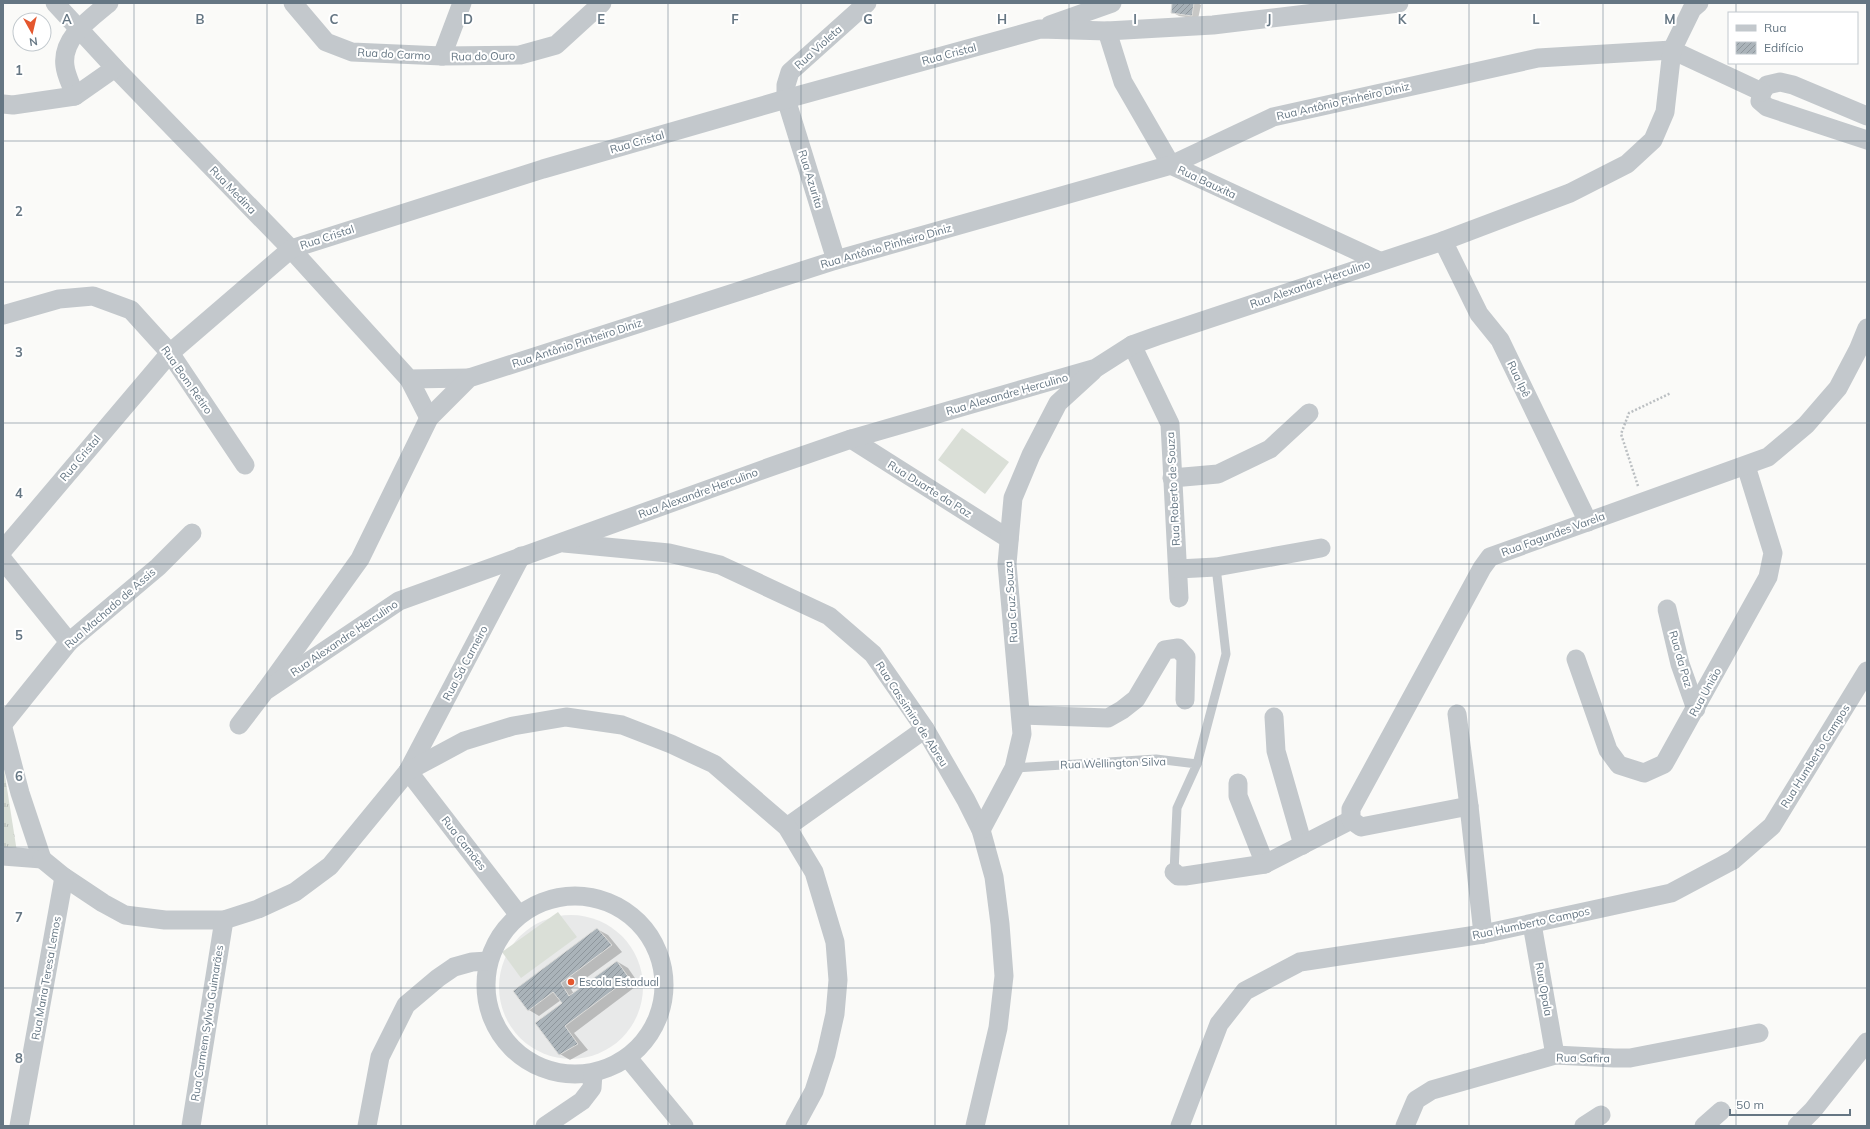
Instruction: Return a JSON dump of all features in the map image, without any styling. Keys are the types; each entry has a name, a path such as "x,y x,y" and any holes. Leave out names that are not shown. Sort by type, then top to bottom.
{"street":[{"name":"Rua Medina","path":"55,3 80,28 114,68 291,249 409,379 429,418"},
{"path":"75,96 65,66 65,50 80,28 109,3"},
{"name":"Rua do Carmo","path":"293,3 326,42 352,52 442,56"},
{"path":"442,56 462,3"},
{"name":"Rua do Ouro","path":"442,56 520,55 556,45 602,3"},
{"name":"Rua Violeta","path":"786,99 786,85 790,72 867,3"},
{"path":"1040,29 1112,3"},
{"name":"Rua Cristal","path":"3,550 170,353 291,249 543,169 786,99 1040,29 1107,31 1213,25 1363,5 1399,3"},
{"name":"Rua Alexandre Herculino","path":"239,725 265,691 399,601 560,542 851,439 1096,368 1132,345 1443,241 1570,192 1627,164 1653,140 1665,112 1672,50 1692,10 1699,3"},
{"name":"Rua Bauxita","path":"1107,31 1123,82 1172,165 1380,261"},
{"path":"1672,50 1762,92"},
{"name":"Rua Antônio Pinheiro Diniz","path":"265,691 360,559 429,418 469,378 836,260 1172,165 1273,116 1538,58 1672,50"},
{"path":"3,104 14,105 75,96 114,68"},
{"path":"1867,116 1793,85 1780,82 1767,85 1762,92 1760,101 1767,107 1867,140"},
{"name":"Rua Azurita","path":"786,99 836,260"},
{"name":"Rua Ipê","path":"1443,241 1479,314 1500,340 1588,522"},
{"name":"Rua Bom Retiro","path":"3,315 59,299 93,296 131,310 170,353 245,465"},
{"name":"Rua Fagundes Varela","path":"1350,820 1351,809 1482,568 1490,557 1768,457 1806,424 1838,388 1867,328"},
{"name":"Rua Roberto de Souza","path":"1132,345 1170,424 1179,598"},
{"name":"Rua Cruz Souza","path":"981,830 1014,768 1022,734 1007,564 1013,498 1031,455 1058,402 1096,368"},
{"path":"409,379 469,378"},
{"path":"1172,478 1218,474 1225,471 1270,449 1309,413"},
{"name":"Rua Duarte da Paz","path":"851,439 1009,539"},
{"name":"Rua União","path":"1576,659 1608,750 1619,765 1644,773 1664,764 1696,709 1768,577 1773,553 1746,466"},
{"name":"Rua Machado de Assis","path":"3,724 69,642 158,567 192,533"},
{"name":"Rua Cassimiro de Abreu","path":"560,542 669,553 720,565 829,616 873,654 924,729 981,830 994,878 1000,924 1004,976 998,1028 975,1126"},
{"path":"1178,569 1216,567 1321,548"},
{"name":"Rua Sá Carneiro","path":"408,771 521,556"},
{"path":"3,560 69,642"},
{"name":"Rua da Paz","path":"1667,609 1680,664 1696,709"},
{"path":"1021,715 1108,718 1122,710 1136,699 1165,650 1178,648 1186,657 1185,700"},
{"name":"Rua Humberto Campos","path":"1180,1126 1219,1024 1245,991 1300,962 1484,934 1671,893 1733,860 1772,826 1867,671"},
{"path":"1457,714 1484,934"},
{"path":"3,728 20,793 42,859 64,877 102,903 125,914 165,920 224,920 258,909 295,892 330,866 408,771 464,741 513,726 566,717 622,725 671,744 714,764 787,827 814,872 835,942 838,980 835,1014 826,1054 814,1091 795,1126"},
{"path":"1274,717 1276,751 1303,845"},
{"path":"787,827 924,729"},
{"name":"Rua Camões","path":"408,771 519,915"},
{"path":"1238,783 1238,796 1265,864"},
{"path":"1174,872 1178,876 1185,876 1265,864 1350,820 1361,827 1469,806"},
{"path":"3,856 42,859"},
{"name":"Rua Maria Teresa Lemos","path":"19,1126 64,877"},
{"path":"561,897 593,897 617,906 638,921 654,942 663,966 665,992 659,1017 646,1040 628,1058 611,1067 593,1073 562,1074 533,1065 509,1046 492,1021 485,992 488,961 500,935 519,915 542,902 561,897"},
{"name":"Rua Carmem Sylvia Guimarães","path":"191,1126 224,920"},
{"name":"Rua Opala","path":"1532,924 1556,1055"},
{"path":"367,1126 380,1057 406,1005 438,978 454,968 472,962 488,961"},
{"name":"Rua Safira","path":"1405,1126 1416,1100 1432,1090 1556,1055 1630,1058 1759,1033"},
{"path":"1797,1126 1813,1110 1867,1042"},
{"path":"628,1058 684,1126"},
{"path":"545,1126 582,1101 592,1088 593,1073"},
{"path":"1704,1126 1721,1111"},
{"path":"1584,1126 1601,1115"}],"lane":[{"path":"1174,872 1177,808 1197,764 1226,654 1216,567"},
{"name":"Rua Wellington Silva","path":"1014,768 1156,759 1197,764"}],"path":[{"path":"1643,501 1621,434 1629,413 1671,393"}],"shaded area":[{"name":"Escola Estadual","path":"564,915 578,915 605,923 617,931 627,941 638,959 642,973 642,1001 638,1015 627,1033 617,1043 599,1054 578,1059 564,1059 537,1051 525,1043 515,1033 504,1015 499,994 499,980 507,953 515,941 525,931 543,920"}],"green space":[{"path":"962,428 1009,462 985,494 938,460"},
{"path":"3,763 17,852 3,850"},
{"path":"558,912 577,937 521,978 502,952"}],"building":[{"path":"1172,3 1194,3 1192,16 1171,13"},
{"path":"597,928 612,945 561,983 569,996 617,961 629,978 565,1026 578,1044 559,1055 535,1023 562,1003 553,992 528,1011 513,991"}],"place":[{"name":"Escola Estadual","path":"571,982"}]}
